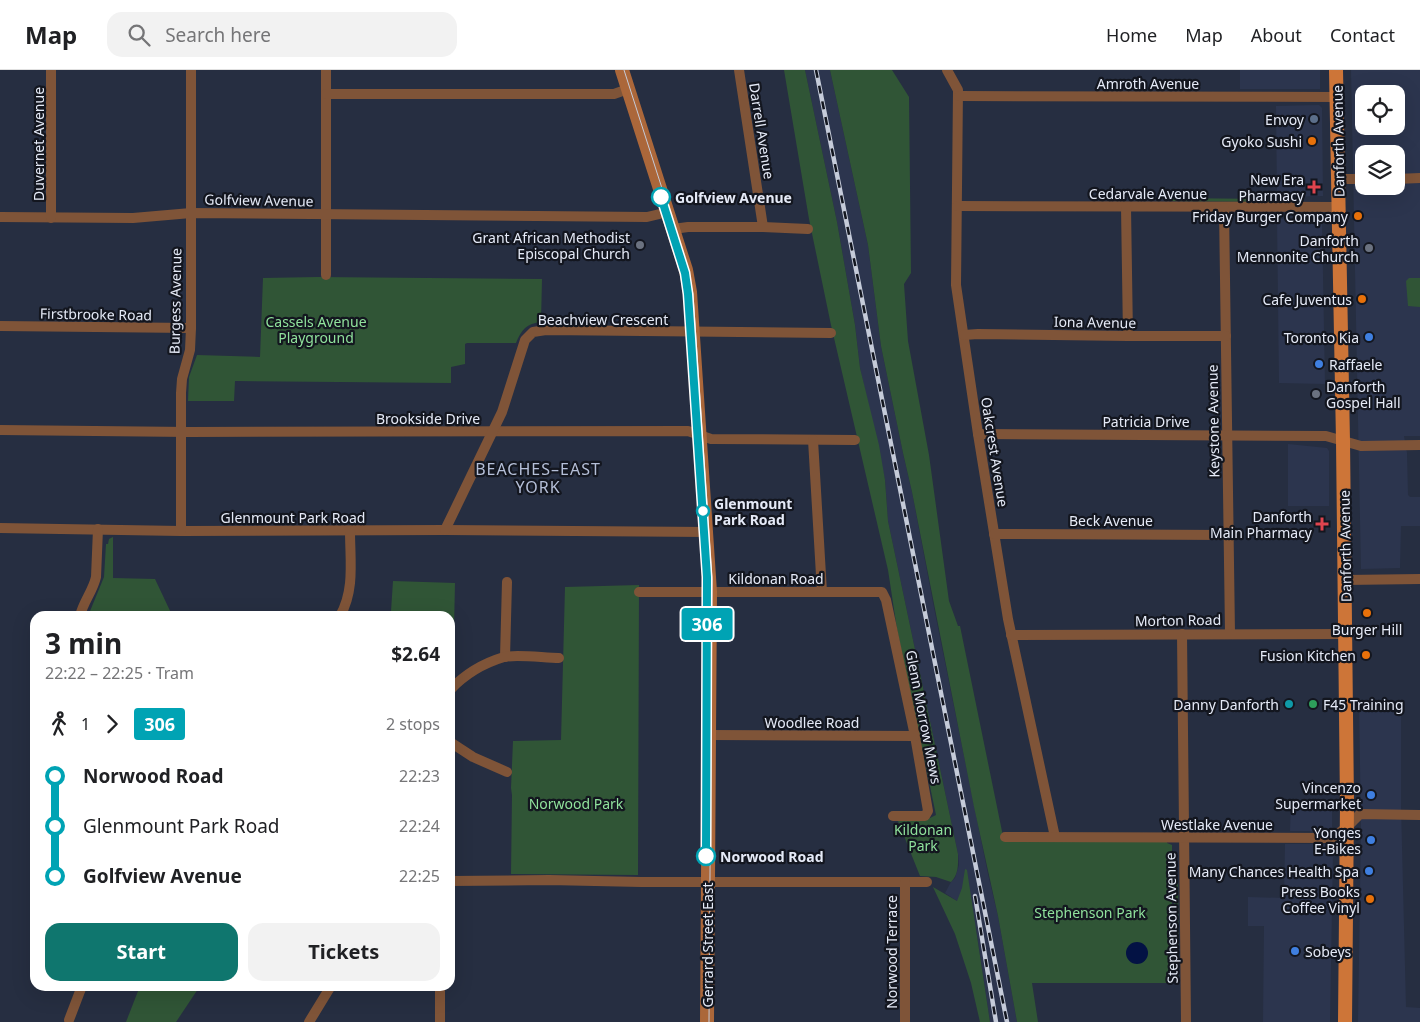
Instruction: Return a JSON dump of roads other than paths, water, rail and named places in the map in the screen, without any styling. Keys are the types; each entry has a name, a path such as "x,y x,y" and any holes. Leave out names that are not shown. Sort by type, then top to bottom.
{"main road":[{"name":"Gerrard Street East","path":"622,70 689,282 710,592 707,1022"},
{"name":"Danforth Avenue","path":"1336,70 1346,634 1345,1022"}],"street":[{"name":"Duvernet Avenue","path":"51,218 52,70"},
{"name":"Burgess Avenue","path":"181,531 180,431 182,379 190,350 191,328 191,70"},
{"path":"326,70 326,275"},
{"name":"Darrell Avenue","path":"739,70 763,227"},
{"name":"Oakcrest Avenue","path":"947,70 958,90 959,96 956,285 1011,635 1055,837"},
{"path":"326,94 614,94 628,89"},
{"name":"Amroth Avenue","path":"959,96 1337,97"},
{"path":"1405,179 1420,178"},
{"path":"1339,179 1355,179"},
{"name":"Cedarvale Avenue","path":"957,206 1339,207"},
{"path":"1126,207 1128,336"},
{"name":"Keystone Avenue","path":"1224,208 1230,634"},
{"name":"Golfview Avenue","path":"0,217 133,218 191,213 647,217 668,212"},
{"path":"673,229 688,227 763,227 808,229"},
{"name":"Firstbrooke Road","path":"0,326 191,328"},
{"name":"Beachview Crescent","path":"445,530 502,412 525,340 533,332 546,330 831,333"},
{"name":"Iona Avenue","path":"964,335 1226,336"},
{"name":"Brookside Drive","path":"0,430 689,431 711,439 855,440"},
{"name":"Patricia Drive","path":"978,434 1326,436 1361,446 1420,445"},
{"path":"813,440 822,592"},
{"name":"Glenmount Park Road","path":"0,528 181,531 445,530 706,532"},
{"path":"82,611 95,584 98,529"},
{"path":"342,611 348,599 350,584 350,531"},
{"name":"Beck Avenue","path":"994,534 1228,535"},
{"path":"1345,580 1420,579"},
{"path":"505,657 507,582"},
{"name":"Kildonan Road","path":"639,592 882,592"},
{"name":"Glenn Morrow Mews","path":"882,592 886,600 915,736 928,810 925,816 893,816"},
{"name":"Stephenson Avenue","path":"1182,634 1186,1022"},
{"name":"Morton Road","path":"1011,635 1346,634"},
{"path":"455,685 478,668 505,657 559,658"},
{"name":"Woodlee Road","path":"709,735 915,736"},
{"path":"455,745 478,760 507,772"},
{"name":"Westlake Avenue","path":"1006,837 1332,838 1360,814 1420,815"},
{"path":"455,881 928,882"},
{"name":"Norwood Terrace","path":"905,882 905,1022"},
{"path":"69,1020 80,991"},
{"path":"309,1022 328,991"},
{"path":"440,991 440,1022"}],"tram line":[{"path":"624,70 686,263 693,294 712,580 709,1022"},
{"name":"306","path":"661,197 685,273 688,294 707,577 706,856"}],"railway":[{"path":"816,70 1007,1022"},
{"path":"975,896 996,1022"}],"place":[{"name":"Envoy","path":"1314,119"},
{"name":"Gyoko Sushi","path":"1312,141"},
{"name":"New Era Pharmacy","path":"1314,187"},
{"name":"Golfview Avenue","path":"661,197"},
{"name":"Friday Burger Company","path":"1358,216"},
{"name":"Grant African Methodist Episcopal Church","path":"640,245"},
{"name":"Danforth Mennonite Church","path":"1369,248"},
{"name":"Cafe Juventus","path":"1362,299"},
{"name":"Toronto Kia","path":"1369,337"},
{"name":"Raffaele","path":"1319,364"},
{"name":"Danforth Gospel Hall","path":"1316,394"},
{"name":"Glenmount Park Road","path":"703,511"},
{"name":"Danforth Main Pharmacy","path":"1322,524"},
{"name":"Burger Hill","path":"1367,613"},
{"name":"Fusion Kitchen","path":"1366,655"},
{"name":"Danny Danforth","path":"1289,704"},
{"name":"F45 Training","path":"1313,704"},
{"name":"Vincenzo Supermarket","path":"1371,795"},
{"name":"Yonges E-Bikes","path":"1371,840"},
{"name":"Norwood Road","path":"706,856"},
{"name":"Many Chances Health Spa","path":"1369,871"},
{"name":"Press Books Coffee Vinyl","path":"1370,899"},
{"name":"Sobeys","path":"1295,951"}],"district":[{"name":"BEACHES–EAST YORK","path":"538,478"}],"park label":[{"name":"Cassels Avenue Playground","path":"316,330"},
{"name":"Norwood Park","path":"576,803"},
{"name":"Kildonan Park","path":"923,838"},
{"name":"Stephenson Park","path":"1090,912"}]}
